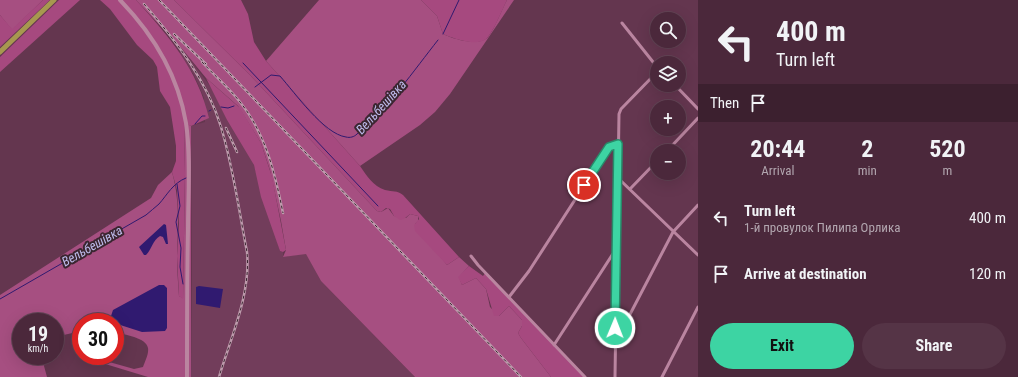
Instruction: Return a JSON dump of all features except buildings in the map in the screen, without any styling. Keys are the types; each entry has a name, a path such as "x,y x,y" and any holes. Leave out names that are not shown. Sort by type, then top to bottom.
{"highway":[{"path":"0,52 54,0"}],"street":[{"path":"120,0 145,28 163,56 178,91 186,122 188,167 187,377"},
{"path":"622,23 650,57"},
{"path":"615,377 616,248 620,111 650,79"},
{"path":"682,92 698,109"},
{"path":"674,144 698,118"},
{"path":"509,297 529,271 609,147 618,144"},
{"path":"630,189 650,168"},
{"path":"619,179 698,255"},
{"path":"615,344 673,232 698,205"},
{"path":"554,345 616,248"},
{"path":"471,256 585,377"},
{"path":"662,377 698,307"}],"shaded area":[{"path":"0,0 43,0 12,30 0,15"},
{"path":"43,0 50,0 0,47 0,15 12,29"},
{"path":"59,0 80,0 0,72 0,57"},
{"path":"100,0 136,0 171,40 181,54 198,84 209,118 191,126 184,123 185,173 183,299 179,296 177,256 179,224 177,190 172,172 176,161 176,146 170,107 160,91 157,67 153,60 137,45 110,9"},
{"path":"136,0 174,0 250,75 377,211 381,212 388,208 394,216 406,218 410,214 418,216 418,221 415,224 447,265 459,257 469,266 459,277 462,285 476,278 486,289 490,307 499,316 509,306 522,320 522,326 518,333 551,377 415,377 321,281 306,254 283,257 286,250 281,221 270,170 261,143 238,106 206,78 183,50"},
{"path":"174,0 241,0 248,14 254,42 266,61 371,180 377,186 385,190 401,193 459,257 447,265 415,231 414,225 419,219 418,216 410,214 404,219 400,220 394,216 390,209 386,208 381,212 377,211 250,75"},
{"path":"319,0 421,0 437,16 443,34 459,40 472,42 484,40 488,37 494,28 507,0 514,0 450,94 435,112 420,125 360,166 266,61"},
{"path":"421,0 507,0 489,36 482,41 470,42 452,38 443,34 437,16"},
{"path":"183,50 213,90 227,120 253,162 280,251 283,252 283,257 306,253 321,281 415,377 191,377 191,126 205,122 204,98 194,75 179,53"},
{"path":"206,78 240,108 261,143 272,177 286,250 283,252 280,251 261,197 254,165 227,120"},
{"path":"184,122 191,126 191,377 148,377 109,365 120,365 134,369 143,367 147,358 148,348 146,344 139,339 124,334 124,313 72,313 72,333 64,335 64,313 12,313 12,365 44,365 47,377 0,377 0,295 151,198 158,185 172,172 175,182 177,203 177,260 179,296 183,298 185,173"},
{"path":"164,224 166,225 168,244 166,244 163,237 160,236 155,240 148,253 144,255 139,247"},
{"path":"469,266 483,276 486,272 585,377 551,377 518,333 522,326 522,320 509,306 499,316 494,316 486,289 476,278 462,285 458,277"},
{"path":"159,285 164,285 167,288 167,328 165,331 142,332 124,326 124,313 112,313 113,310"},
{"path":"199,286 223,289 220,308 196,304 196,287"}],"waterway":[{"name":"Вельбешівка","path":"443,34 459,0"},
{"name":"Вельбешівка","path":"255,87 271,75 280,76 319,121 337,134 352,137 368,125 389,102 438,40"},
{"path":"243,63 378,206"},
{"name":"Вельбешівка","path":"221,107 228,108 234,106"},
{"name":"Вельбешівка","path":"195,124 202,116 205,116"},
{"name":"Вельбешівка","path":"0,299 146,215 159,204 177,183 186,178"},
{"name":"Вельбешівка","path":"177,184 180,206 176,222 181,248 180,267 183,284"}],"railway":[{"path":"159,0 521,377"},
{"path":"144,4 178,46 199,77 215,110 221,127 232,173 247,252 246,284 239,315 219,377"},
{"path":"174,34 206,64"},
{"path":"202,62 236,97 257,127 273,169 283,213"},
{"path":"226,128 237,152"}],"route":[{"path":"584,185 609,147 618,144 619,179 617,187 615,328"}]}
